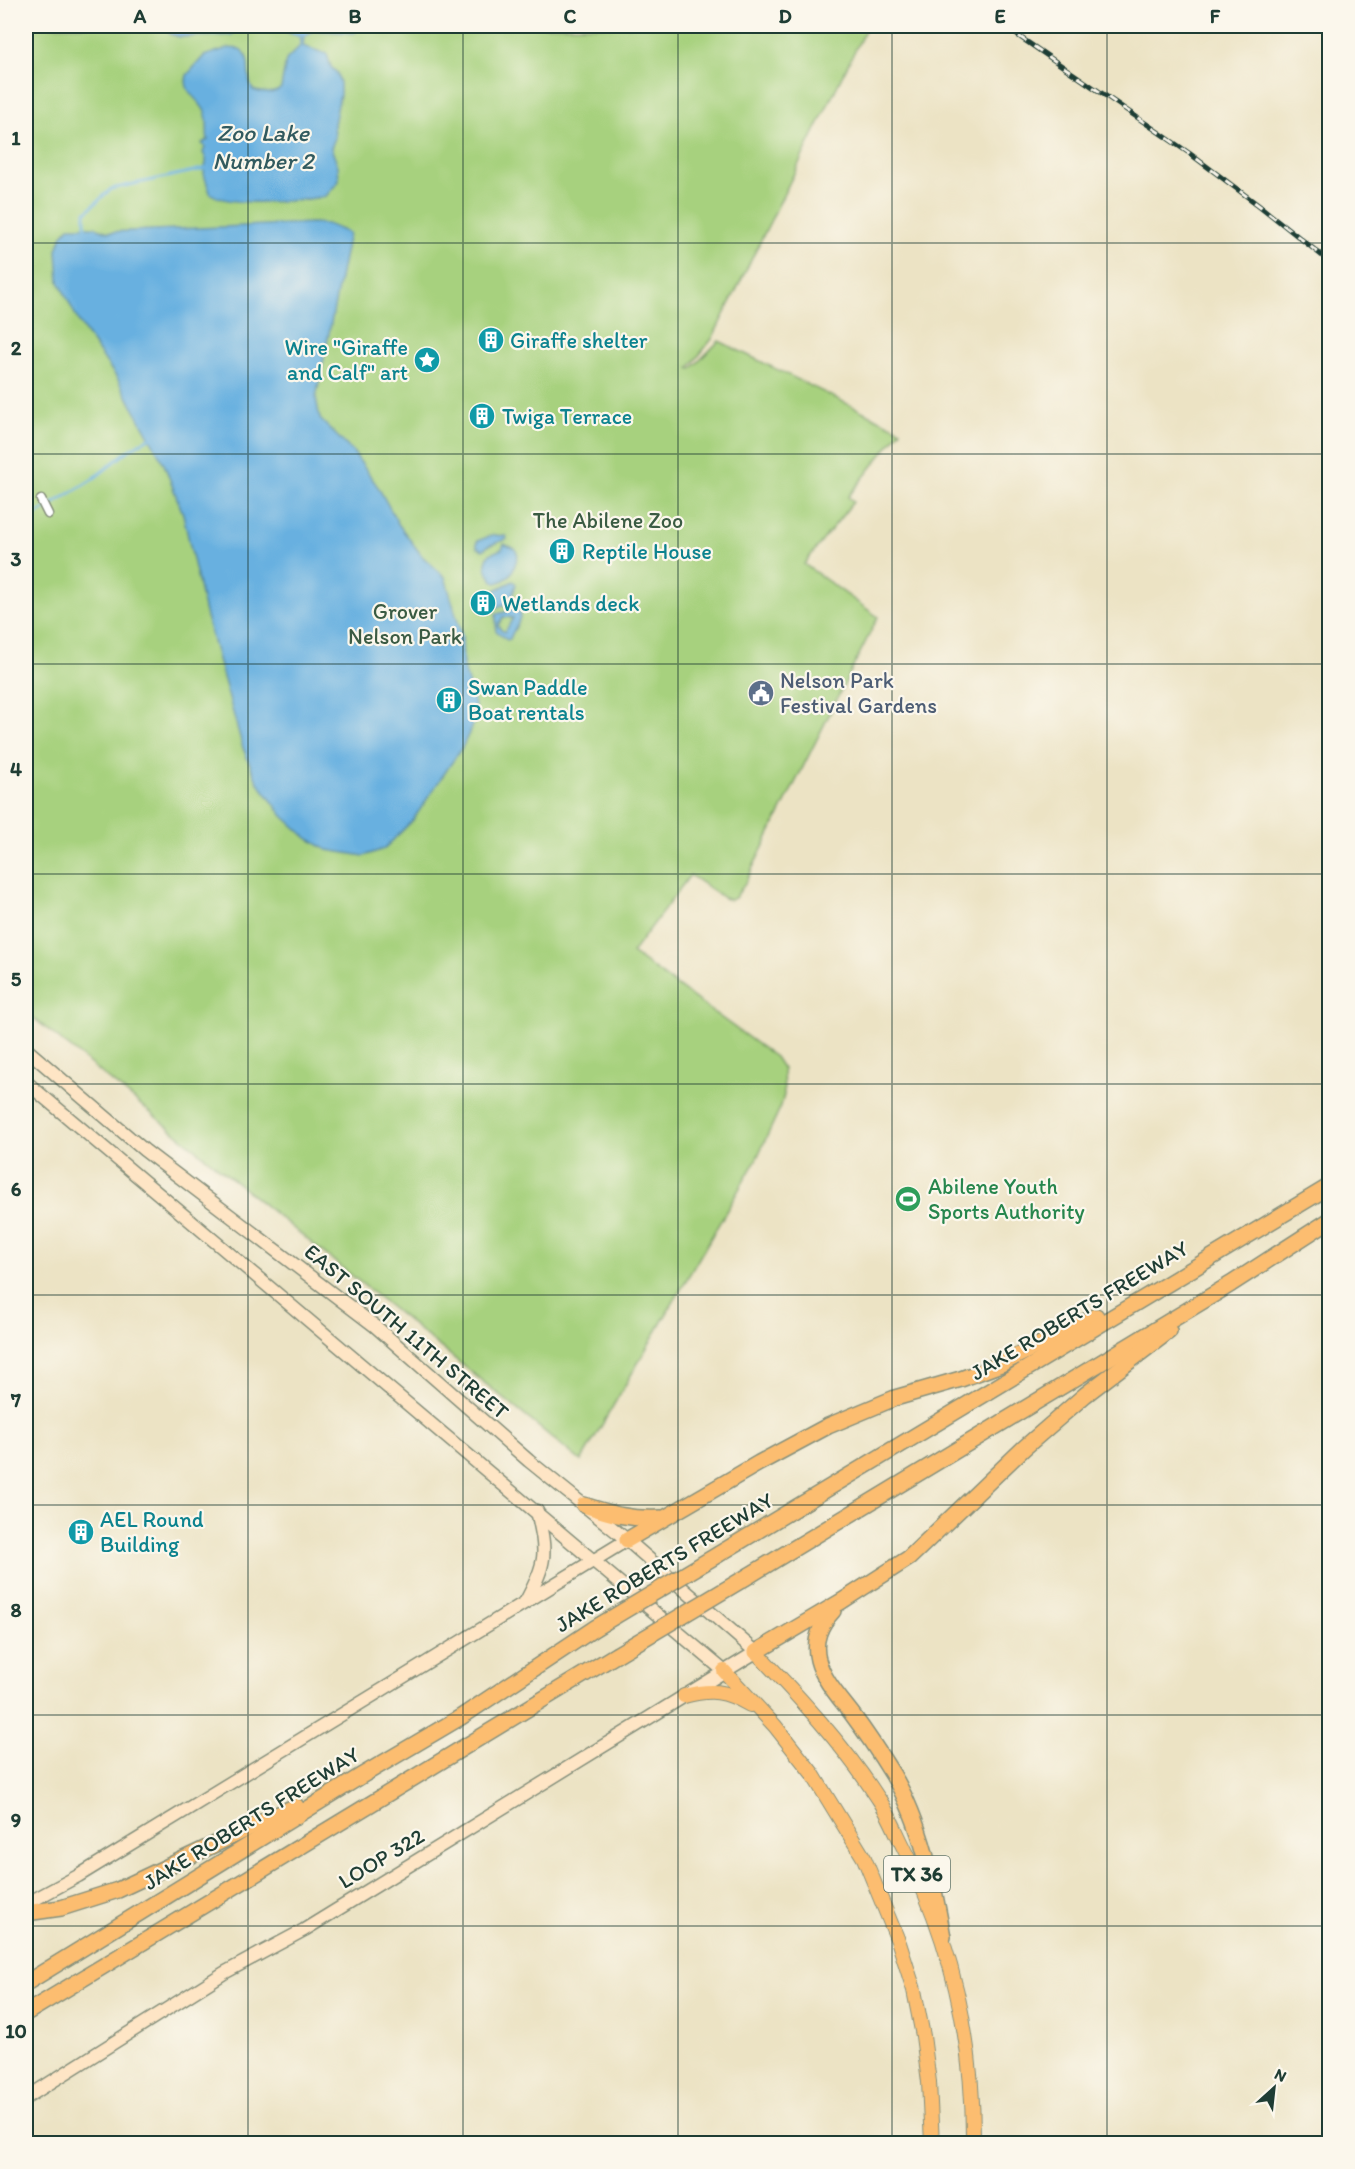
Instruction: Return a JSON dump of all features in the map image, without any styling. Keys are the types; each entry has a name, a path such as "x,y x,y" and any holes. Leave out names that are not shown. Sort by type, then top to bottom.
{"highway":[{"name":"JAKE ROBERTS FREEWAY","path":"26,1983 361,1776 461,1717 595,1628 1329,1186"},
{"path":"26,2013 1243,1276 1329,1220"},
{"path":"627,1540 759,1463 828,1426 895,1398 961,1379 1000,1364 1203,1261"},
{"path":"756,1652 909,1558 1024,1448 1085,1395 1243,1276"},
{"path":"584,1505 618,1516 638,1519 664,1518"},
{"path":"842,1601 822,1623 816,1641 818,1662 828,1681 895,1778 909,1807 931,1875 943,1937"},
{"path":"26,1912 61,1908 118,1890 361,1776"}],"main road":[{"name":"EAST SOUTH 11TH STREET","path":"26,1049 144,1150 375,1326 529,1461 627,1540 756,1652"},
{"name":"TX 36","path":"26,1082 595,1560 724,1671 766,1715 812,1773 864,1858 899,1943 914,1990 923,2036 929,2082 932,2144"},
{"path":"525,1604 543,1566 544,1550 537,1511"},
{"path":"26,1904 78,1876 627,1540"},
{"name":"TX 36","path":"756,1652 834,1737 880,1799 923,1886 943,1937 962,2008 973,2144"},
{"name":"LOOP 322","path":"26,2098 224,1973 304,1930 756,1652"},
{"path":"684,1696 705,1691 721,1691 738,1697 766,1715"}],"street":[{"path":"41,500 48,514"}],"green space":[{"name":"Grover Nelson Park","path":"26,26 867,26 712,339 689,368 691,369 719,341 901,430 848,497 853,502 804,564 878,617 744,885 735,898 730,900 724,898 690,875 632,953 775,1057 783,1069 784,1095 756,1160 581,1461 26,1012"}],"water":[{"path":"163,26 242,26 231,35 180,37 170,34"},
{"name":"Zoo Lake Number 2","path":"284,26 362,26 354,33 314,30 304,37 303,46 327,54 340,83 334,124 335,138 331,148 338,166 339,181 326,196 311,199 247,202 219,198 210,193 204,172 206,160 203,153 205,147 202,143 208,140 207,119 202,107 189,91 187,75 204,56 228,48 240,49 247,58 249,80 253,90 275,92 281,88 286,60 300,46 301,37 286,32"},
{"path":"327,224 349,233 316,398 320,419 354,453 378,487 399,525 422,556 445,577 462,636 463,665 475,706 475,720 463,746 413,820 384,849 364,856 327,850 307,838 283,816 257,781 243,748 205,613 183,514 164,464 117,378 80,324 59,282 57,250 62,235 69,227 96,227 108,232"},
{"path":"493,535 506,536 507,539 483,550 477,547 477,541"},
{"path":"504,544 515,549 518,555 508,577 496,583 488,573 486,561 490,554 502,549"},
{"path":"513,581 516,584 509,604 512,608 517,605 520,618 510,639 507,640 496,631 496,614 510,609 507,604 491,609 487,594","holes":["503,617 513,618 505,632 501,630 498,625"]}],"waterway":[{"path":"85,230 85,213 111,189 208,168"},
{"path":"26,521 93,479 129,450 151,437"}],"railway":[{"path":"1004,26 1189,153 1330,262"}],"place":[{"name":"Giraffe shelter","path":"491,340"},
{"name":"Wire \"Giraffe and Calf\" art","path":"427,360"},
{"name":"Twiga Terrace","path":"482,416"},
{"name":"Reptile House","path":"562,551"},
{"name":"Wetlands deck","path":"483,603"},
{"name":"Nelson Park Festival Gardens","path":"761,693"},
{"name":"Swan Paddle Boat rentals","path":"449,700"},
{"name":"Abilene Youth Sports Authority","path":"908,1199"},
{"name":"AEL Round Building","path":"81,1532"}],"park label":[{"name":"The Abilene Zoo","path":"608,520"}]}
